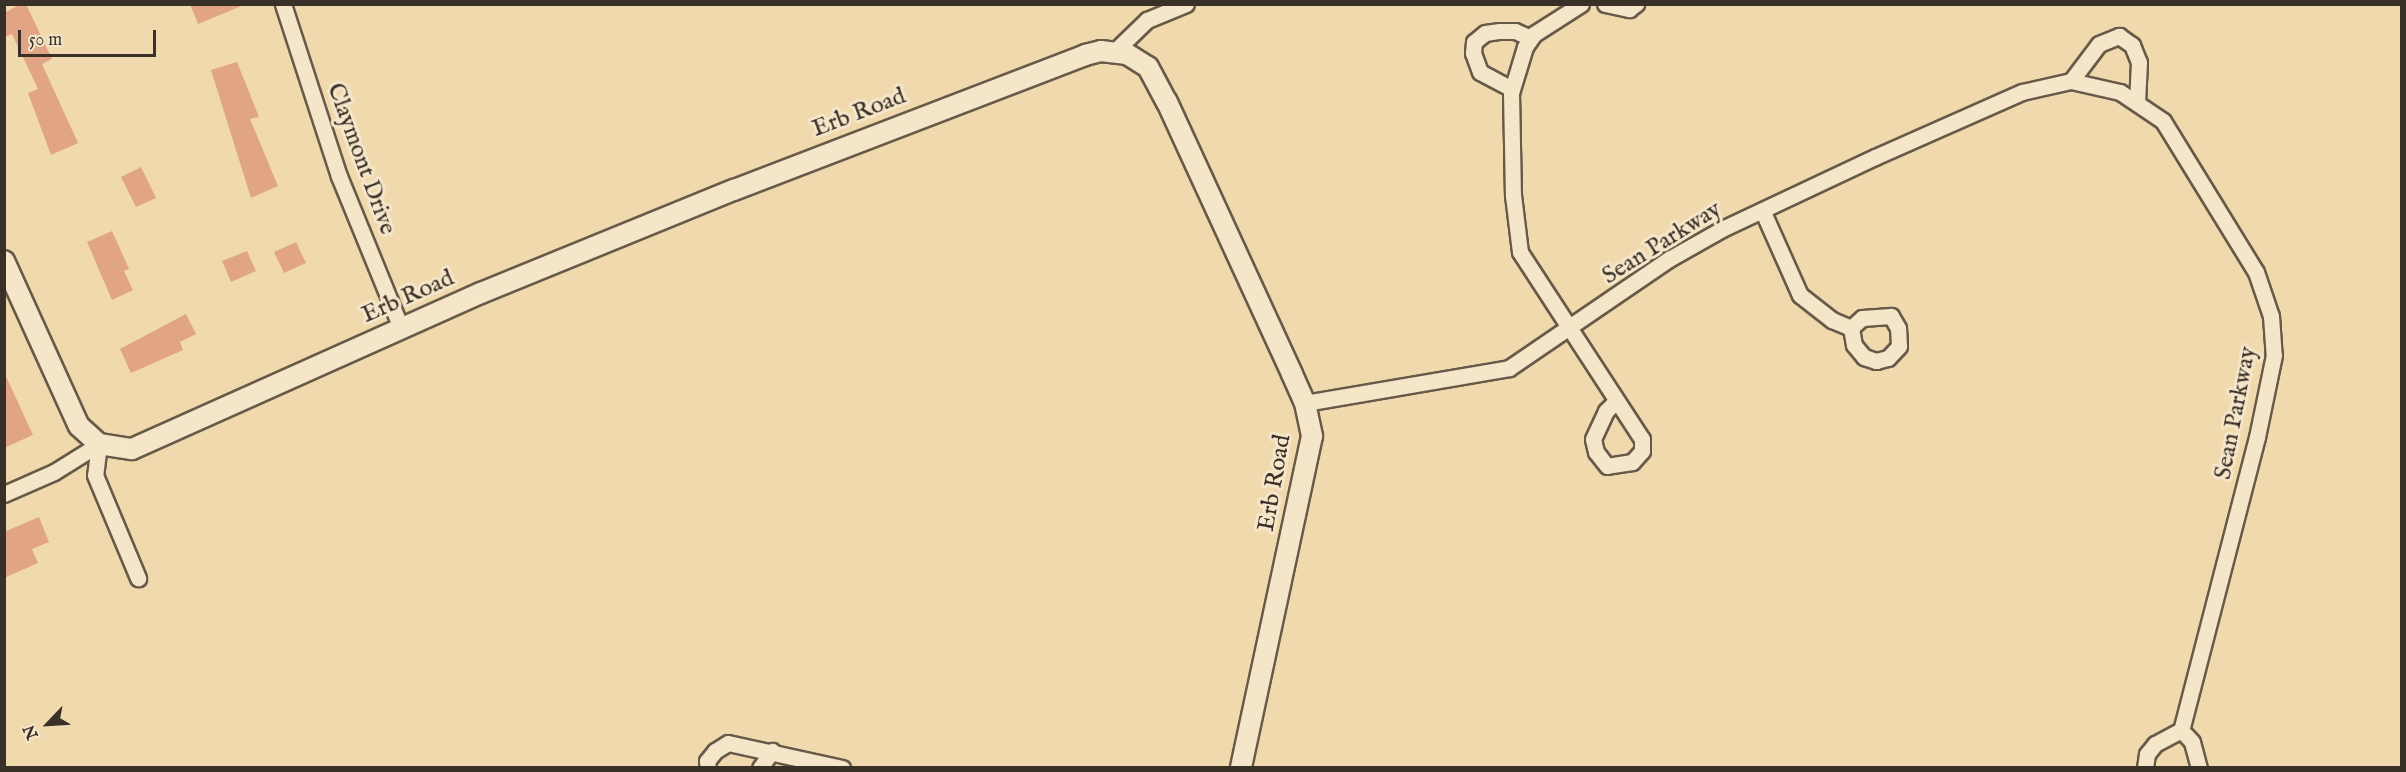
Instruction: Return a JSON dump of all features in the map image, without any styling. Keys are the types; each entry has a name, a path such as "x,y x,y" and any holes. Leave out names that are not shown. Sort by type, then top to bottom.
{"street":[{"name":"Claymont Drive","path":"283,4 339,176 401,328"},
{"path":"1116,51 1148,20 1186,4"},
{"path":"1581,4 1531,38 1512,88 1513,195 1520,252 1616,401"},
{"path":"1605,4 1629,9 1636,4"},
{"path":"1512,88 1480,72 1473,53 1474,42 1485,33 1500,31 1515,31 1531,38"},
{"path":"2071,81 2099,44 2119,36 2132,45 2139,62 2137,103"},
{"name":"Erb Road","path":"99,444 121,450 147,446 401,328 590,247 1005,83 1085,55 1116,51 1137,59 1157,81 1305,403 1312,436 1310,456 1241,768"},
{"name":"Sean Parkway","path":"1305,403 1509,368 1569,330 1669,259 1722,229 2022,92 2071,81 2120,92 2163,121 2256,272 2267,297 2272,326 2274,355 2257,437 2181,730"},
{"path":"1763,212 1800,295 1832,320 1851,328"},
{"path":"4,261 79,426 99,444"},
{"path":"4,494 54,472 99,444"},
{"path":"99,444 95,475 138,578"},
{"path":"2145,768 2147,754 2155,744 2181,730 2192,742 2199,768"},
{"path":"708,768 708,761 715,750 728,743 842,768"},
{"path":"760,768 772,751"}],"building":[{"path":"21,4 26,4 52,59 42,64 78,143 51,155 28,93 38,89 12,34 4,37 4,13"},
{"path":"190,4 244,4 244,5 198,24"},
{"path":"237,62 259,117 250,119 278,186 251,198 211,70"},
{"path":"141,167 156,198 136,207 121,177"},
{"path":"112,231 129,269 124,271 133,290 112,300 87,242"},
{"path":"296,242 306,263 284,273 274,252"},
{"path":"247,251 256,271 231,282 222,261"},
{"path":"186,314 196,334 180,342 183,350 131,373 120,349"},
{"path":"4,372 33,435 4,448"},
{"path":"39,517 49,542 32,549 38,563 4,578 4,532"}]}
